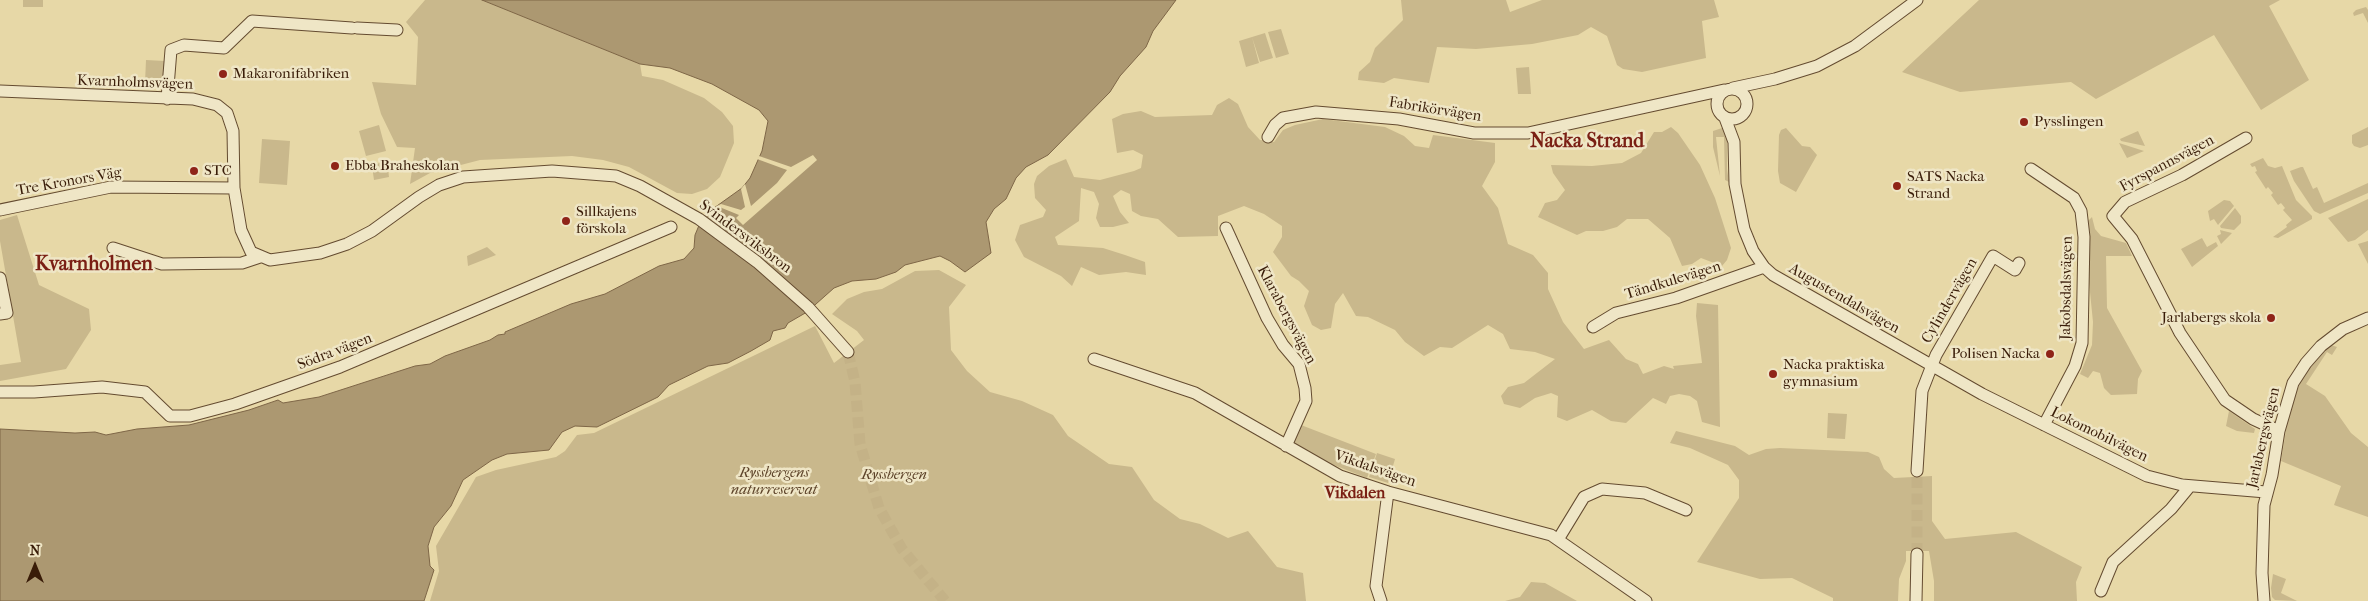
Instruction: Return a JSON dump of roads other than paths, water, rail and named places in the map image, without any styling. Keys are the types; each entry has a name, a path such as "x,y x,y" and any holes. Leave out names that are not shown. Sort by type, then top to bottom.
{"street":[{"path":"1717,108 1717,100 1728,89 1775,79 1817,66 1855,46 1917,0"},
{"path":"166,99 171,50 184,45 224,48 252,21 398,30"},
{"path":"1694,97 1709,101 1725,118 1734,119 1742,115 1754,91 1775,79"},
{"path":"1728,89 1744,94 1747,103"},
{"name":"Fabrikörvägen","path":"1268,137 1275,125 1283,118 1316,112 1399,119 1474,133 1528,133 1728,89"},
{"name":"Kvarnholmsvägen","path":"0,91 206,101 218,105 227,113 233,132 234,188 241,230 246,245 251,252 260,257"},
{"name":"Augustendalsvägen","path":"1734,142 1742,115"},
{"name":"Augustendalsvägen","path":"1725,118 1734,142 1736,184 1741,215 1753,251 1764,267 1813,299 1931,366"},
{"name":"Fyrspannsvägen","path":"2246,138 2182,175 2125,202 2113,216 2132,239 2180,333 2225,400 2253,419 2279,431"},
{"name":"Jakobsdalsvägen","path":"2031,170 2074,198 2081,211 2084,236 2082,343 2075,366 2044,425"},
{"name":"Svindersviksbron","path":"260,257 270,260 284,260 320,253 347,244 372,231 439,185 463,177 574,172 616,176 640,186 699,219 757,262 826,326 848,352"},
{"name":"Tre Kronors Väg","path":"0,210 111,187 234,188"},
{"name":"Södra vägen","path":"0,392 34,392 102,387 145,392 170,416 190,416 235,404 340,367 671,227"},
{"name":"Klarabergsvägen","path":"1226,228 1267,318 1283,345 1299,364 1306,388 1306,401 1286,446"},
{"path":"113,248 162,264 242,263 260,257"},
{"name":"Cylindervägen","path":"1931,366 1993,256 2015,270 2019,263"},
{"name":"Tändkulevägen","path":"1593,327 1616,313 1676,298 1764,267"},
{"path":"0,281 4,313"},
{"name":"Jarlabergsvägen","path":"2264,601 2262,573 2266,492 2272,474 2279,431 2293,383 2306,362 2336,333 2368,318"},
{"name":"Vikdalsvägen","path":"1094,359 1196,393 1340,476 1388,492 1539,530 1559,538 1646,601"},
{"path":"1917,471 1922,392 1931,366"},
{"name":"Lokomobilvägen","path":"1931,366 2147,476 2190,486 2266,492"},
{"path":"2101,592 2113,562 2171,509 2190,486"},
{"path":"1559,538 1584,497 1602,489 1645,493 1686,510"},
{"path":"1381,601 1376,586 1388,492"},
{"path":"1916,554 1918,598"}],"tunnel":[{"path":"848,352 855,382 860,444 879,508 902,549 945,601"},
{"path":"1917,471 1917,554"}],"place":[{"name":"Makaronifabriken","path":"223,74"},
{"name":"Pysslingen","path":"2024,122"},
{"name":"Ebba Braheskolan","path":"335,166"},
{"name":"STC","path":"194,171"},
{"name":"SATS Nacka Strand","path":"1897,186"},
{"name":"Sillkajens förskola","path":"566,221"},
{"name":"Jarlabergs skola","path":"2271,318"},
{"name":"Polisen Nacka","path":"2050,354"},
{"name":"Nacka praktiska gymnasium","path":"1773,374"}],"district":[{"name":"Nacka Strand","path":"1587,142"},
{"name":"Kvarnholmen","path":"94,265"},
{"name":"Vikdalen","path":"1355,494"}],"park label":[{"name":"Ryssbergen","path":"894,475"},
{"name":"Ryssbergens naturreservat","path":"774,482"}]}
